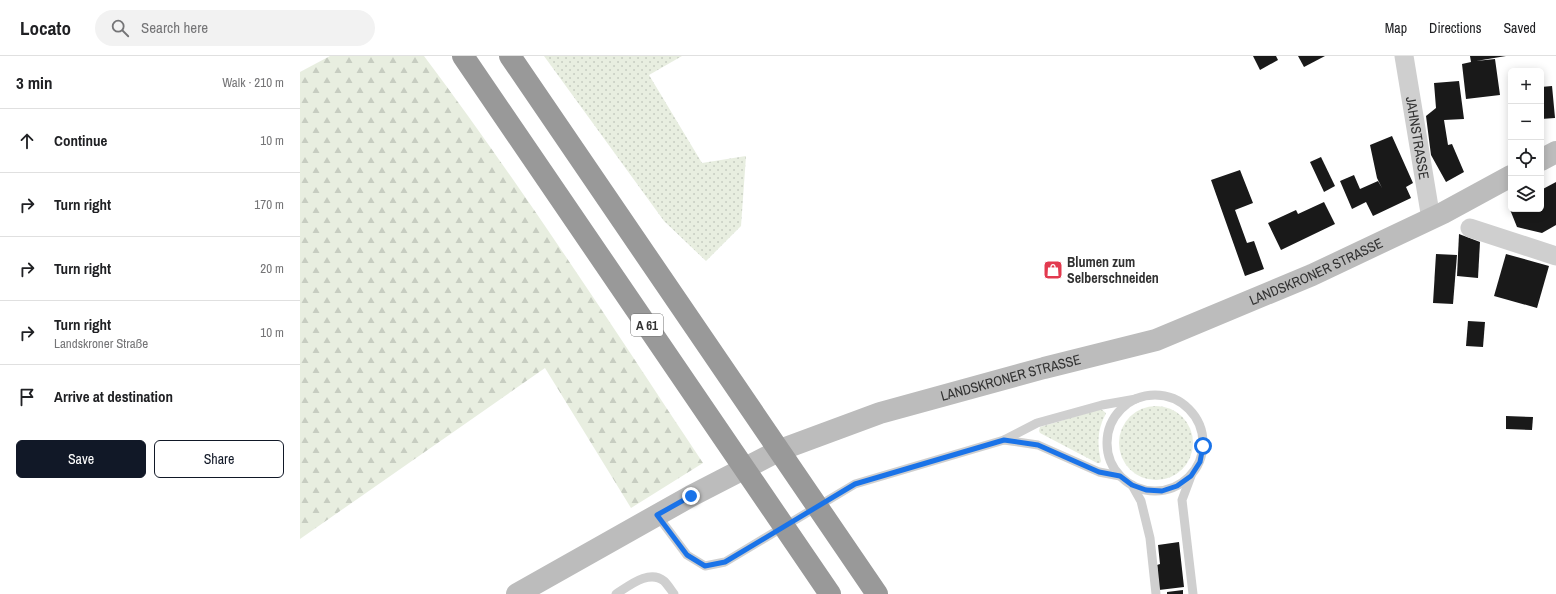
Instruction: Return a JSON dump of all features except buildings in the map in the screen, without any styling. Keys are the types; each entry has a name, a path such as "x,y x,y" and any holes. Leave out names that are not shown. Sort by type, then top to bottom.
{"highway":[{"name":"A 61","path":"463,56 830,594"},
{"name":"A 61","path":"510,56 877,594"}],"main road":[{"path":"1544,158 1556,152"},
{"name":"LANDSKRONER STRASSE","path":"517,594 657,515 780,450 880,413 1044,368 1156,340 1312,275 1431,219 1508,178"}],"street":[{"name":"JAHNSTRASSE","path":"1404,56 1431,219"},
{"path":"1470,228 1556,256"}],"lane":[{"path":"657,515 687,555 705,566 725,562 855,484 1004,440 1037,423 1151,395 1167,396 1182,403 1194,414 1201,429 1203,446 1200,462 1191,476 1182,500 1193,594"},
{"path":"1136,399 1123,407 1114,418 1108,433 1107,448 1111,463 1120,476 1132,485 1146,490 1162,491 1177,486 1191,476"},
{"path":"1004,440 1038,445 1099,472 1120,476"},
{"path":"1132,485 1141,501 1150,538 1156,594"},
{"path":"616,594 638,580 647,577 656,577 664,582 674,594"}],"green space":[{"path":"330,56 424,56 497,156 532,207 703,463 631,508 545,368 300,539 300,72"},
{"path":"544,56 682,56 649,75 702,163 746,156 741,226 706,261 664,221"},
{"path":"1156,406 1177,412 1187,422 1193,443 1187,464 1177,474 1156,480 1135,474 1125,464 1119,443 1125,422 1135,412"},
{"path":"1101,409 1106,413 1100,427 1100,463 1097,463 1040,433 1039,431 1040,427"}],"place":[{"name":"Blumen zum Selberschneiden","path":"1053,270"}],"route":[{"path":"691,496 657,515 687,555 705,566 725,562 855,484 1004,440 1038,445 1099,472 1120,476 1132,485 1146,490 1162,491 1177,486 1191,476 1200,462 1203,446"}]}
